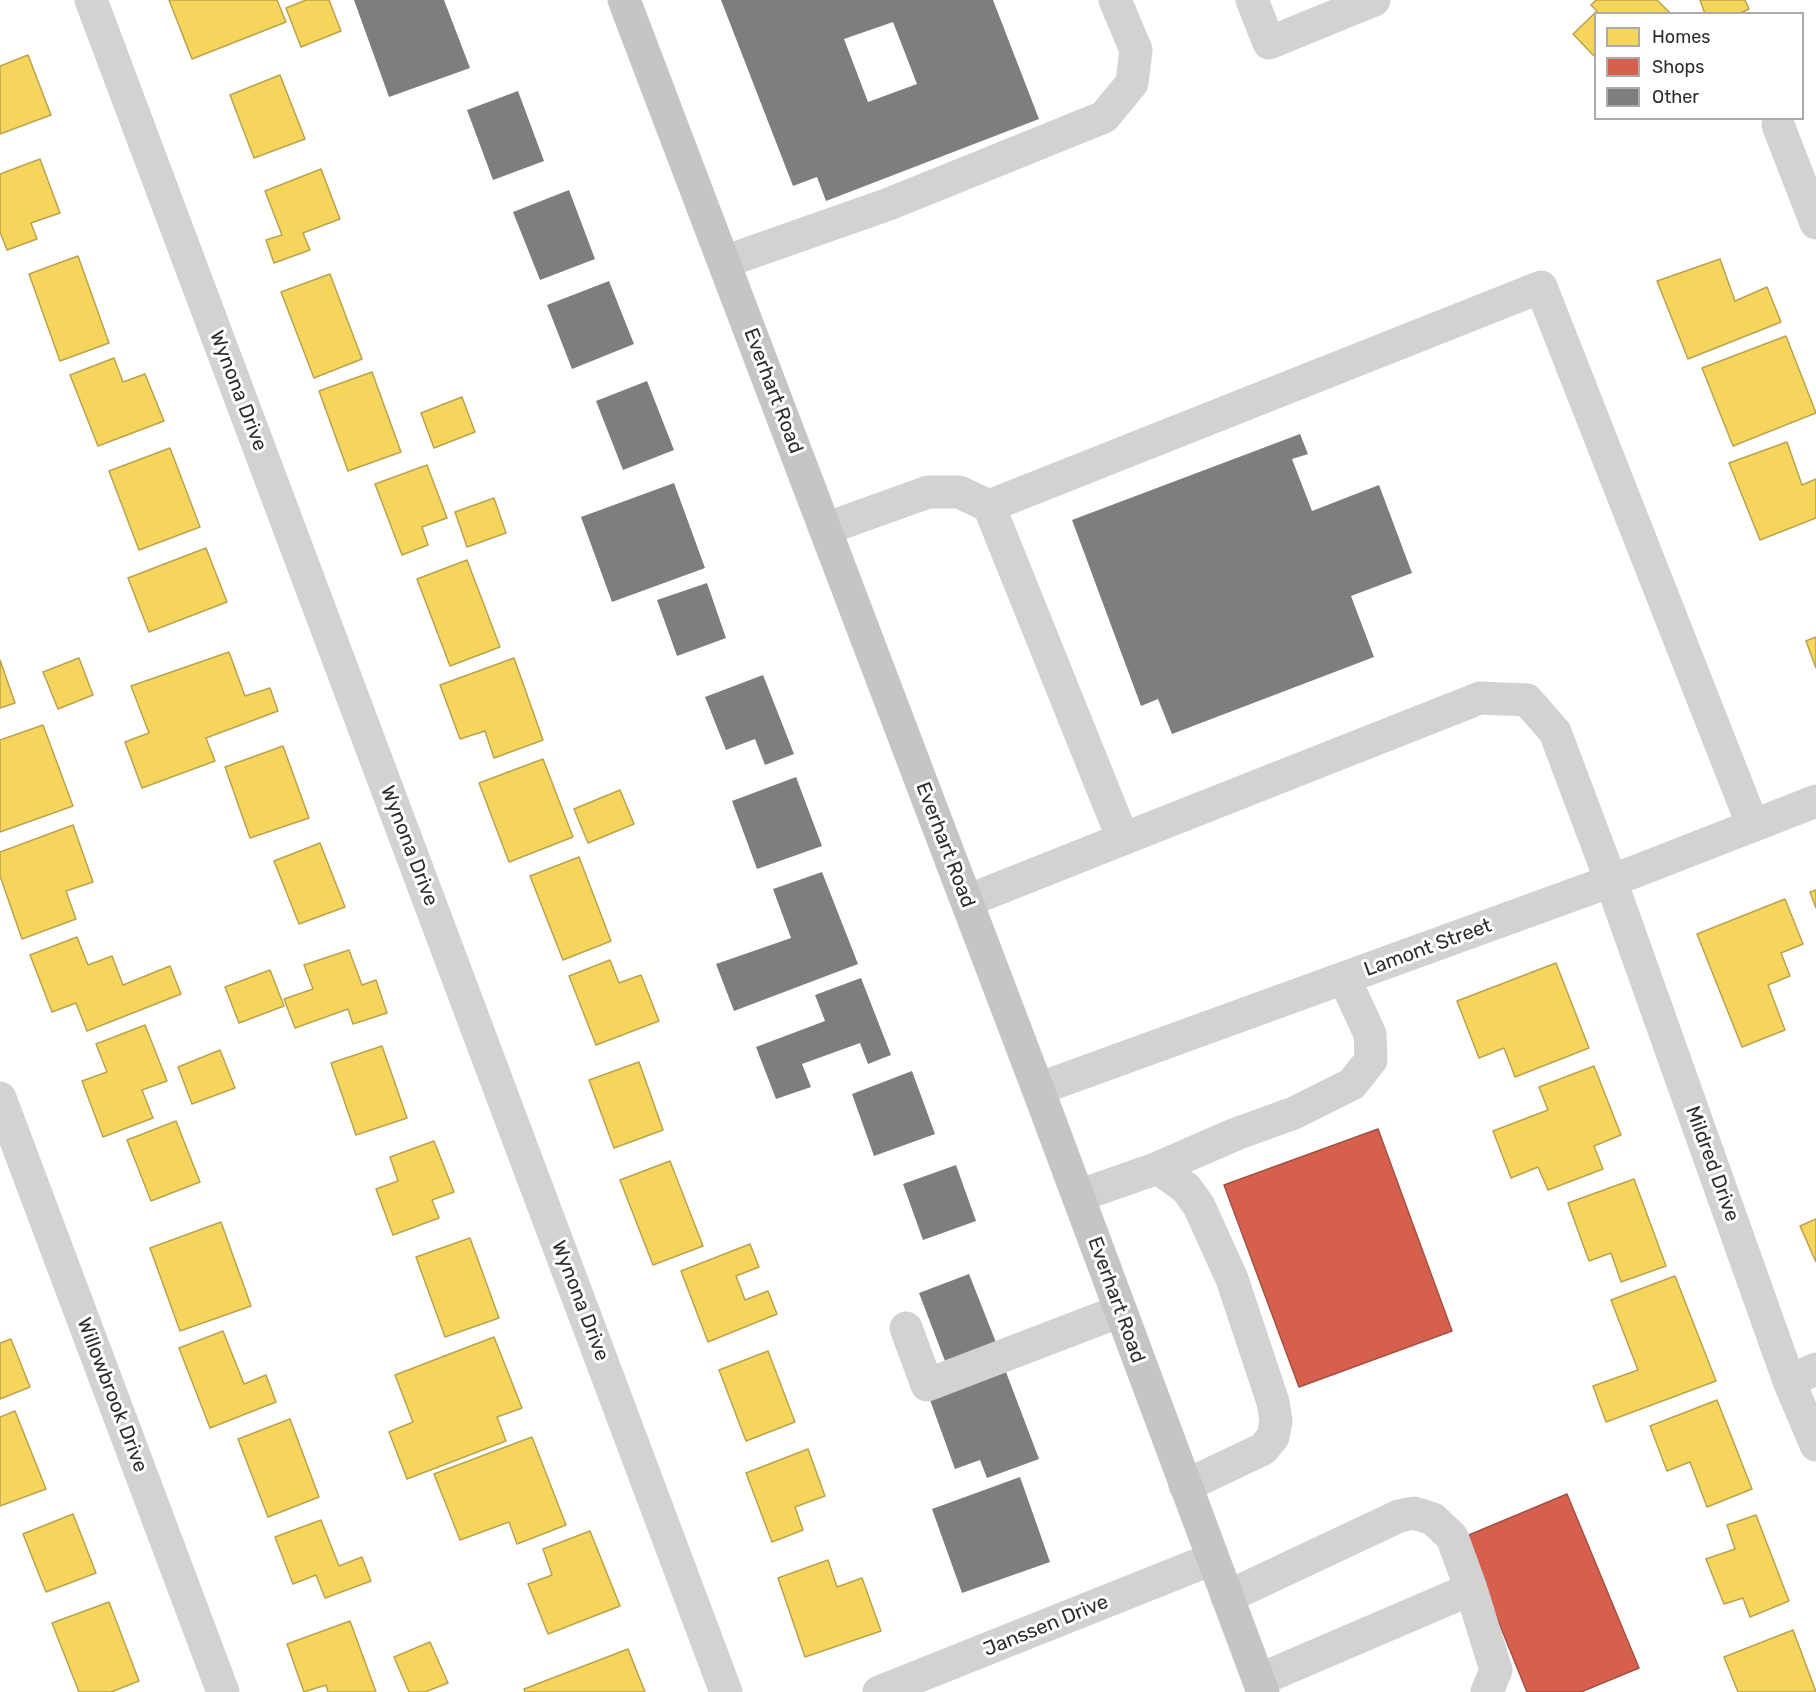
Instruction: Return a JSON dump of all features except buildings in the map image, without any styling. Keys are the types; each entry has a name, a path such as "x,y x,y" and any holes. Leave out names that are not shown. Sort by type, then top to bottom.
{"main road":[{"name":"Everhart Road","path":"624,0 1038,1089 1261,1686"}],"street":[{"name":"Wynona Drive","path":"91,0 726,1692"},
{"path":"724,262 889,204 1104,117 1132,83 1134,72 1136,50 1115,0"},
{"path":"1252,0 1269,43 1374,0"},
{"path":"1778,125 1816,223"},
{"path":"989,506 1540,286 1753,826"},
{"path":"825,529 928,492 959,492 989,506 1123,839"},
{"name":"Mildred Drive","path":"967,902 1480,698 1527,700 1555,732 1802,1375 1816,1445"},
{"name":"Lamont Street","path":"1038,1089 1611,881 1816,801"},
{"path":"1078,1196 1158,1168 1236,1134 1294,1113 1352,1084 1371,1060 1370,1034 1344,978"},
{"name":"Willowbrook Drive","path":"0,1098 223,1692"},
{"path":"1158,1168 1186,1188 1208,1224 1232,1279 1272,1402 1276,1421 1273,1437 1263,1449 1185,1486"},
{"path":"906,1328 927,1385 1120,1311"},
{"path":"1227,1597 1399,1516 1414,1513 1433,1519 1452,1537 1471,1589 1496,1670 1487,1692"},
{"name":"Janssen Drive","path":"879,1692 1212,1559"},
{"path":"1261,1686 1471,1589"}]}
